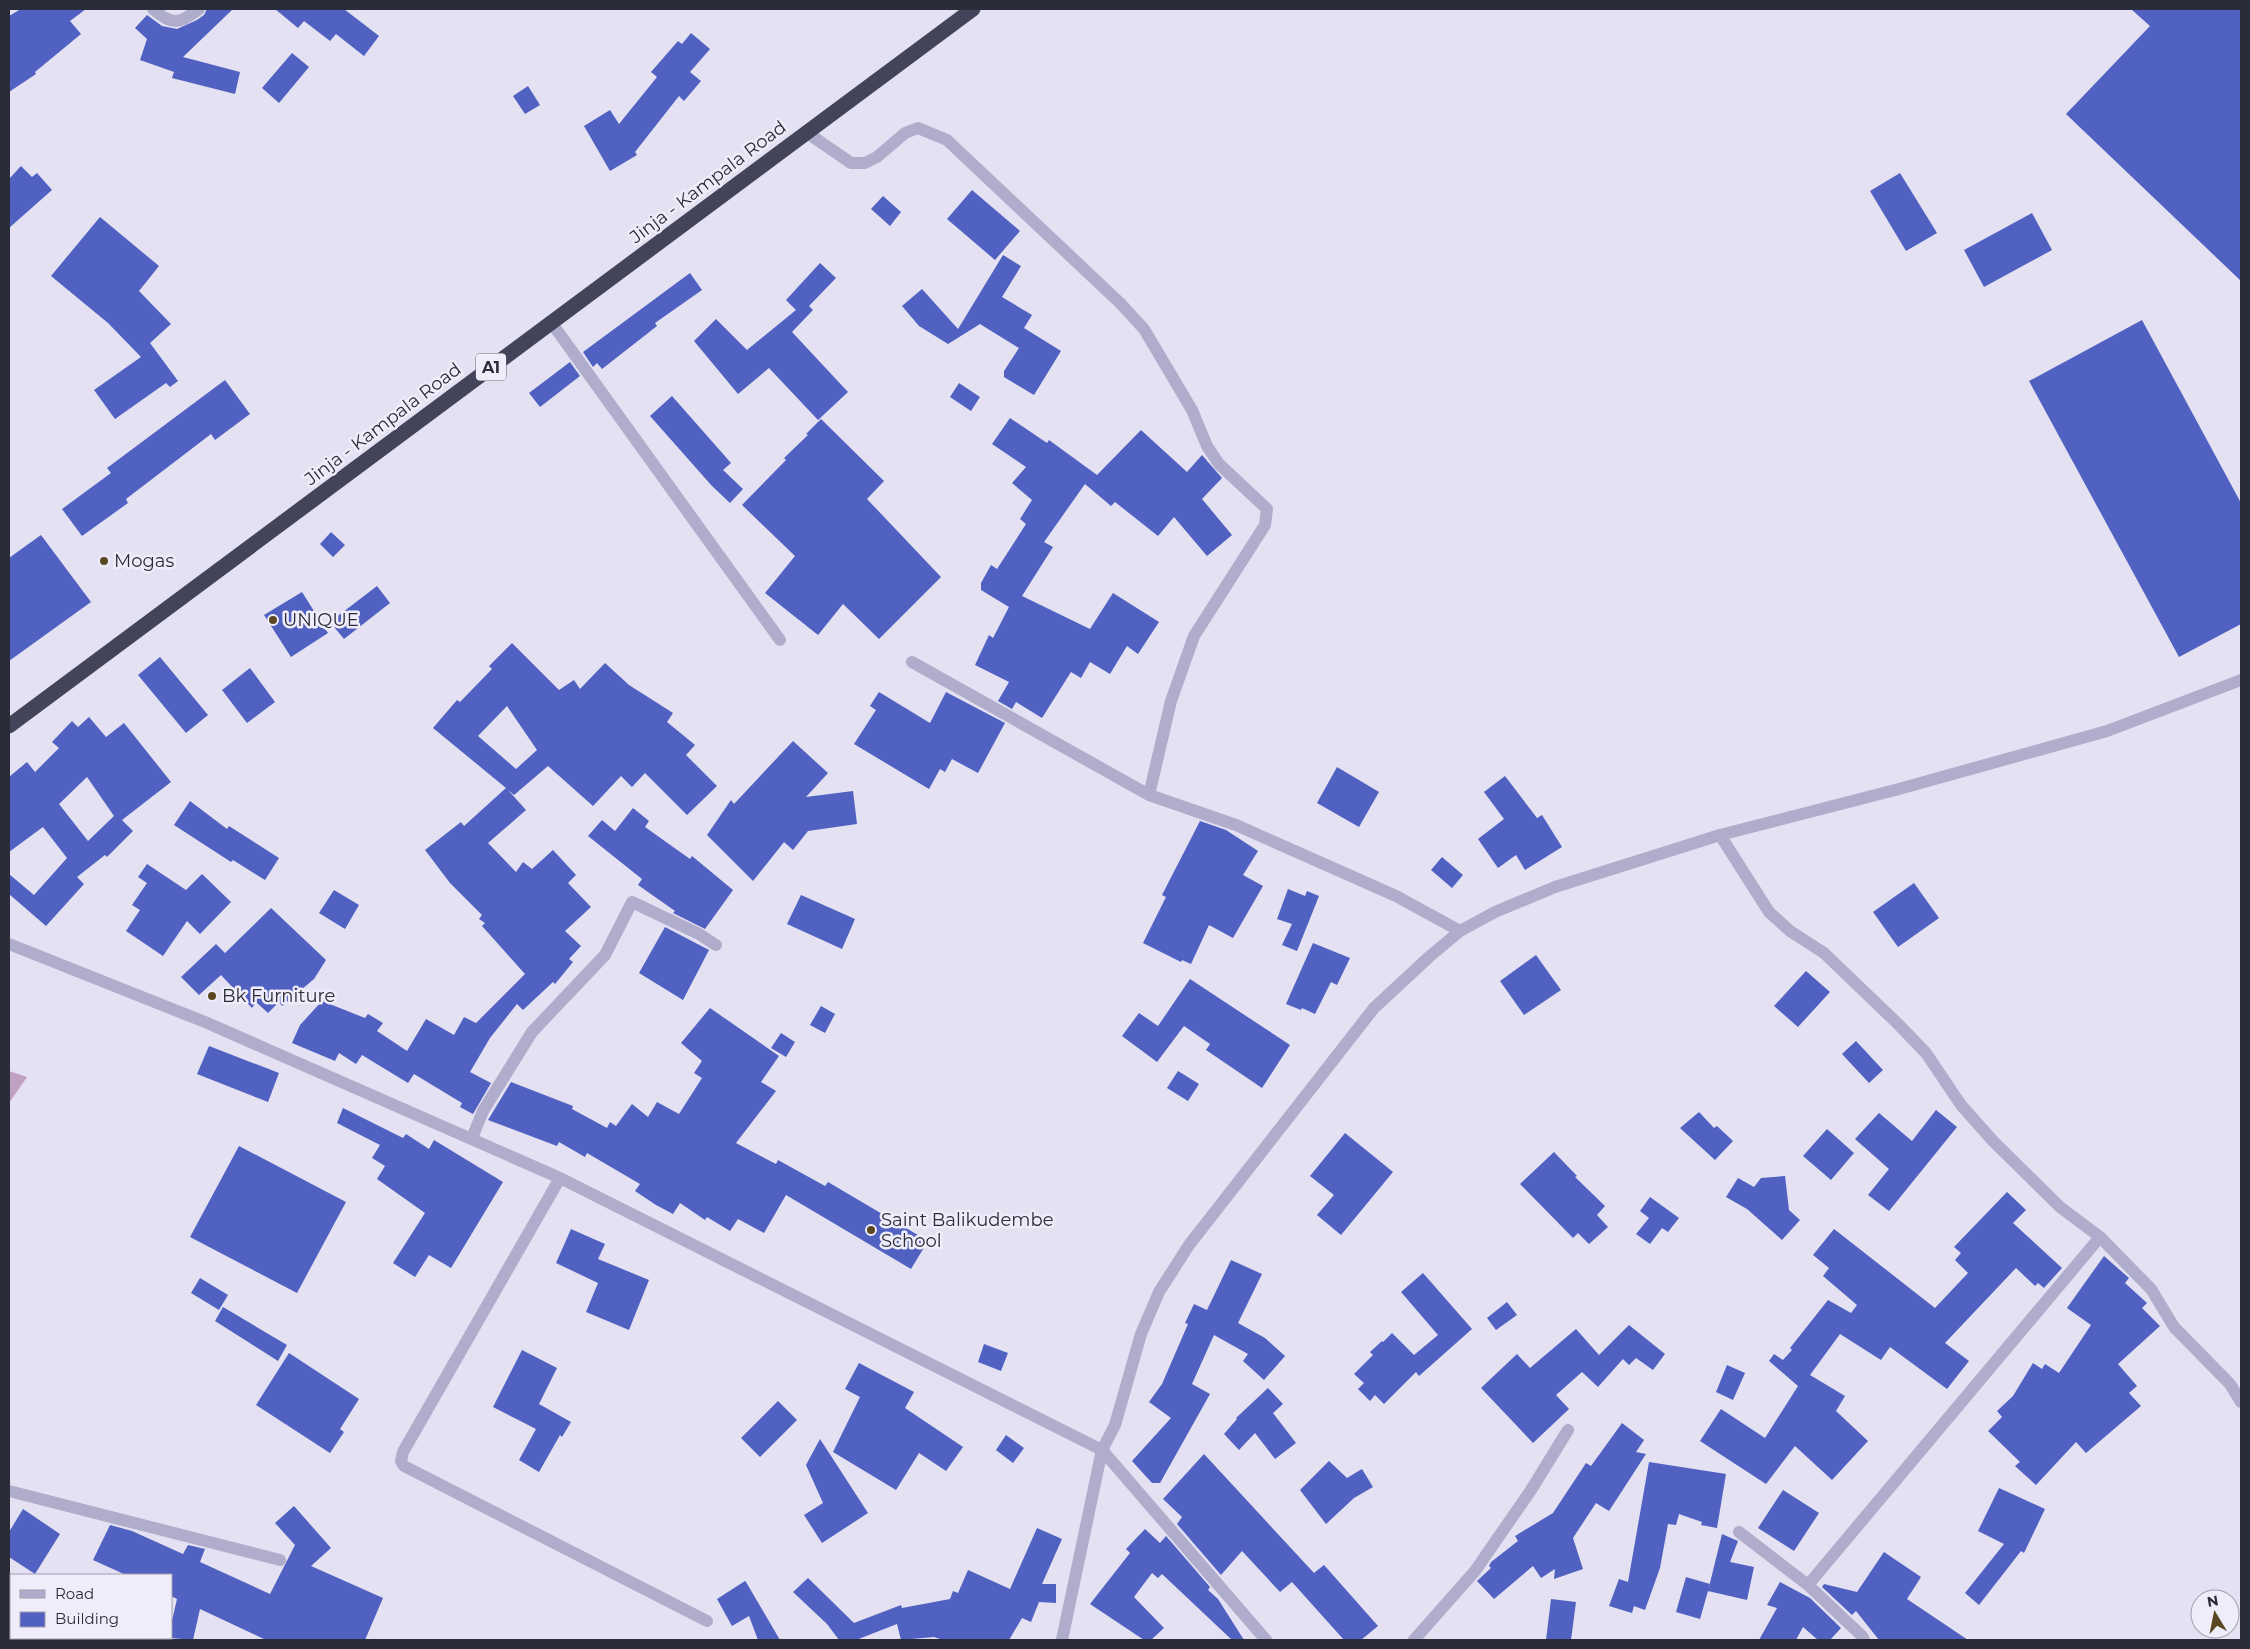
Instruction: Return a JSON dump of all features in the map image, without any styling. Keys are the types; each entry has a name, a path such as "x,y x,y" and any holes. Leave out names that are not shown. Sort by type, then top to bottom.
{"highway":[{"name":"Jinja - Kampala Road","path":"9,726 973,9"}],"street":[{"path":"153,9 172,22 184,21 199,9"},
{"path":"806,132 851,163 864,163 871,160 905,133 918,128 947,140 1113,296 1144,329 1192,410 1207,446 1219,464 1267,509 1265,525 1194,636 1171,702 1149,795"},
{"path":"551,322 780,640"},
{"path":"912,662 1149,795 1236,825 1396,896 1460,932"},
{"path":"1062,1640 1102,1450 1115,1425 1141,1334 1159,1292 1189,1246 1374,1008 1429,957 1460,932 1495,912 1555,887 1720,834 1900,789 2107,731 2241,680"},
{"path":"1720,834 1769,912 1790,931 1824,953 1926,1053 1961,1104 1993,1141 2060,1207 2100,1237 2151,1289 2174,1327 2230,1384 2241,1402"},
{"path":"472,1138 483,1111 532,1032 606,955 632,902 700,934 716,945"},
{"path":"9,944 205,1022 560,1178 1102,1450 1266,1640"},
{"path":"560,1178 403,1452 401,1462 404,1466 707,1621"},
{"path":"1808,1585 2100,1237"},
{"path":"1414,1640 1475,1571 1531,1490 1568,1430"},
{"path":"9,1491 280,1560"},
{"path":"1739,1532 1808,1585 1864,1640"}],"shaded area":[{"path":"9,1071 27,1077 9,1103"}],"building":[{"path":"21,9 86,9 70,21 81,34 35,72 36,74 9,92 9,16"},
{"path":"207,9 233,9 183,57 240,72 235,94 172,78 174,72 140,60 147,39 135,28 147,15 162,26 177,29 197,20 204,15"},
{"path":"275,9 344,9 379,36 364,56 336,34 330,41 304,21 298,28"},
{"path":"2131,9 2241,9 2241,281 2066,114 2150,26"},
{"path":"691,33 710,49 690,72 701,81 684,101 679,96 635,152 637,155 610,171 584,126 610,110 619,124 657,77 651,72 678,41 682,44"},
{"path":"292,53 309,67 279,103 262,88"},
{"path":"528,86 540,105 525,114 513,96"},
{"path":"21,166 32,177 37,173 52,190 9,228 9,179"},
{"path":"1900,173 1937,233 1906,251 1870,191"},
{"path":"972,190 1020,231 995,260 947,219"},
{"path":"883,196 901,212 890,226 871,209"},
{"path":"2032,213 2052,250 1984,287 1964,250"},
{"path":"100,217 159,266 139,291 171,324 150,343 178,381 170,387 166,383 115,419 94,390 141,357 108,323 51,276"},
{"path":"1003,255 1021,266 1002,297 1032,315 1024,328 1061,351 1034,395 1004,377 1004,371 1019,348 980,324 948,344 919,326 902,306 922,289 958,329"},
{"path":"820,263 836,278 809,306 813,310 792,332 848,392 818,420 769,368 738,394 694,341 716,319 747,350 796,310 786,300"},
{"path":"690,273 702,290 655,323 657,326 602,369 597,363 593,367 583,352"},
{"path":"2142,320 2241,503 2241,624 2179,657 2029,381"},
{"path":"570,362 580,376 540,407 529,393"},
{"path":"225,380 250,414 215,440 211,434 126,499 128,503 82,536 62,509 111,473 107,468"},
{"path":"959,383 980,397 971,411 950,397"},
{"path":"672,396 731,463 723,470 743,489 730,503 712,486 650,416"},
{"path":"1010,418 1047,443 1049,440 1097,475 1141,430 1187,472 1202,455 1222,478 1202,499 1232,535 1207,556 1174,517 1158,536 1115,502 1111,506 1085,484 1044,542 1053,547 1022,596 1090,629 1113,593 1159,622 1138,654 1127,646 1110,674 1090,662 1081,678 1071,672 1042,718 1016,702 1012,709 998,701 1009,682 975,665 989,635 993,638 1009,607 981,590 981,583 991,565 997,569 1026,524 1020,519 1032,500 1012,483 1026,467 992,444"},
{"path":"821,419 884,481 867,499 941,577 879,639 843,604 818,635 765,593 795,556 742,505 786,460 784,458 808,435 806,434"},
{"path":"331,532 345,545 333,557 320,544"},
{"path":"41,535 91,602 9,661 9,558"},
{"path":"377,586 390,603 344,639 330,622"},
{"path":"302,592 328,633 291,657 264,615"},
{"path":"512,643 559,690 574,680 580,689 605,663 629,685 673,713 667,722 695,745 686,755 717,786 687,815 645,773 632,787 621,776 593,806 548,766 514,795 508,790 526,810 488,843 516,872 523,862 532,869 553,850 576,875 568,883 591,907 565,931 581,946 569,959 573,962 555,984 553,982 523,1010 517,1004 490,1038 470,1072 491,1083 473,1114 460,1107 462,1103 414,1074 408,1083 362,1055 356,1064 339,1053 335,1061 292,1043 300,1025 322,1001 365,1018 368,1014 383,1023 377,1031 407,1051 426,1019 454,1035 464,1017 476,1023 525,974 482,926 485,923 479,919 482,915 450,883 425,850 461,822 464,826 506,788 433,728 457,700 460,702 492,669 489,666","holes":["507,706 537,750 516,769 478,736"]},
{"path":"160,657 208,715 186,733 138,675"},
{"path":"250,668 275,702 247,723 222,690"},
{"path":"879,692 930,723 946,692 1005,723 978,773 952,759 945,772 940,769 929,789 854,744 876,710 870,706"},
{"path":"89,717 106,737 124,723 171,782 122,820 133,831 107,857 105,855 77,877 84,884 46,926 9,894 9,874 34,895 67,858 43,827 9,852 9,777 27,762 35,772 59,748 52,742 72,721 78,727","holes":["87,777 114,816 88,841 59,804"]},
{"path":"793,741 828,773 806,797 853,791 857,824 808,831 793,850 784,842 753,881 707,835 731,800 734,804"},
{"path":"1337,767 1379,792 1359,827 1317,803"},
{"path":"1505,776 1537,818 1542,815 1562,847 1525,870 1516,855 1498,868 1478,839 1504,819 1484,792"},
{"path":"190,801 227,829 229,826 279,858 265,880 233,860 231,862 174,825"},
{"path":"633,808 649,821 645,827 690,859 692,856 733,890 705,929 673,913 675,911 638,885 642,879 588,836 602,820 615,831"},
{"path":"1200,821 1226,830 1258,851 1243,875 1263,886 1233,938 1209,925 1191,964 1182,960 1181,962 1143,943 1166,897 1162,895"},
{"path":"1442,857 1463,875 1452,888 1431,870"},
{"path":"147,864 186,890 202,874 231,902 200,934 187,921 163,956 126,931 140,910 132,905 147,883 138,877"},
{"path":"1914,883 1939,918 1898,947 1873,912"},
{"path":"1288,889 1305,896 1307,891 1319,896 1297,951 1282,945 1292,924 1277,919"},
{"path":"334,890 359,905 345,929 319,913"},
{"path":"801,895 855,919 842,949 787,924"},
{"path":"271,908 326,960 314,979 282,1006 279,1002 268,1013 256,1002 252,1008 221,975 199,995 181,977 216,944 225,953"},
{"path":"665,927 709,950 683,1000 639,973"},
{"path":"1313,943 1350,958 1337,985 1331,982 1315,1014 1286,1004"},
{"path":"1536,955 1561,990 1524,1015 1500,981"},
{"path":"1806,971 1830,992 1798,1027 1774,1006"},
{"path":"1190,979 1290,1045 1262,1088 1206,1050 1210,1044 1184,1026 1157,1062 1122,1036 1139,1013 1158,1026"},
{"path":"821,1006 835,1014 825,1033 810,1025"},
{"path":"710,1008 779,1056 761,1082 776,1091 736,1143 776,1164 778,1160 825,1186 828,1182 928,1241 911,1269 786,1195 764,1233 738,1219 730,1231 707,1217 705,1220 680,1203 673,1214 656,1205 635,1191 640,1184 587,1153 585,1157 559,1142 557,1146 488,1120 511,1082 573,1106 572,1109 607,1128 610,1122 616,1126 632,1104 648,1117 657,1102 679,1114 702,1078 694,1073 702,1061 681,1043"},
{"path":"781,1033 795,1042 786,1057 771,1048"},
{"path":"1856,1041 1883,1070 1869,1083 1842,1054"},
{"path":"209,1046 279,1073 268,1102 197,1074"},
{"path":"1178,1071 1199,1084 1188,1101 1167,1088"},
{"path":"343,1108 403,1138 406,1134 429,1149 434,1140 503,1182 451,1268 429,1255 415,1277 393,1263 425,1213 377,1179 385,1166 372,1158 380,1145 337,1123"},
{"path":"1936,1110 1957,1127 1889,1211 1868,1195 1889,1169 1855,1139 1879,1113 1912,1141"},
{"path":"1699,1112 1714,1128 1717,1126 1733,1141 1715,1160 1680,1128"},
{"path":"1827,1129 1854,1153 1831,1180 1803,1156"},
{"path":"1345,1133 1393,1172 1341,1235 1317,1215 1334,1195 1310,1176"},
{"path":"239,1146 346,1202 297,1293 190,1237"},
{"path":"1554,1152 1577,1176 1575,1177 1605,1206 1597,1215 1608,1227 1589,1244 1578,1233 1573,1238 1520,1184"},
{"path":"1785,1176 1789,1210 1800,1220 1782,1240 1747,1209 1726,1197 1738,1178 1754,1187 1761,1178"},
{"path":"2007,1192 2026,1210 2013,1223 2062,1268 2044,1288 2038,1283 2035,1286 2016,1268 1945,1343 1969,1361 1947,1389 1890,1347 1881,1360 1840,1334 1810,1375 1845,1396 1836,1411 1868,1441 1832,1480 1795,1446 1766,1484 1700,1441 1721,1409 1765,1438 1798,1386 1769,1361 1774,1354 1783,1360 1792,1350 1790,1348 1828,1300 1851,1313 1857,1305 1823,1276 1829,1268 1813,1255 1834,1229 1935,1308 1968,1273 1955,1260 1961,1253 1954,1247"},
{"path":"1650,1197 1679,1218 1668,1232 1662,1228 1650,1244 1636,1234 1649,1218 1640,1211"},
{"path":"571,1229 605,1244 598,1259 649,1280 629,1330 586,1312 598,1283 556,1263"},
{"path":"2104,1256 2129,1278 2125,1283 2147,1303 2142,1308 2160,1326 2118,1364 2137,1386 2129,1393 2141,1406 2086,1453 2076,1442 2036,1485 2015,1466 2020,1462 1988,1431 2002,1417 1997,1411 2013,1396 2033,1363 2042,1369 2045,1364 2059,1373 2091,1325 2067,1308"},
{"path":"1231,1260 1262,1274 1238,1323 1265,1338 1285,1356 1264,1380 1243,1361 1248,1354 1214,1335 1192,1384 1210,1394 1160,1483 1152,1483 1132,1461 1171,1418 1149,1402 1162,1384 1188,1324 1185,1323 1194,1304 1207,1310"},
{"path":"1423,1273 1472,1329 1419,1376 1416,1372 1384,1404 1375,1395 1370,1401 1358,1389 1364,1383 1354,1374 1373,1355 1370,1352 1392,1333 1414,1355 1438,1335 1401,1292"},
{"path":"200,1278 228,1295 219,1310 191,1293"},
{"path":"1507,1302 1517,1315 1496,1330 1487,1318"},
{"path":"223,1307 287,1345 278,1361 215,1321"},
{"path":"1629,1325 1665,1354 1653,1370 1636,1358 1629,1365 1623,1359 1598,1387 1582,1372 1556,1395 1569,1409 1533,1443 1481,1388 1517,1354 1530,1368 1576,1329 1599,1355"},
{"path":"984,1344 1008,1353 1001,1371 978,1362"},
{"path":"522,1350 557,1368 539,1404 571,1422 562,1437 560,1435 539,1472 519,1460 536,1429 493,1407"},
{"path":"289,1353 359,1399 340,1429 344,1432 330,1453 256,1405"},
{"path":"859,1363 914,1392 905,1408 963,1447 946,1471 919,1453 896,1490 833,1452 860,1397 845,1389"},
{"path":"1727,1365 1745,1373 1733,1400 1716,1392"},
{"path":"1268,1388 1283,1404 1273,1413 1296,1443 1275,1459 1255,1433 1239,1450 1224,1434 1236,1418"},
{"path":"778,1401 797,1420 760,1457 741,1438"},
{"path":"1622,1423 1644,1440 1636,1452 1646,1454 1609,1511 1596,1503 1573,1538 1583,1569 1554,1579 1555,1569 1541,1578 1533,1566 1494,1599 1477,1581 1491,1568 1489,1566 1491,1562 1518,1541 1515,1536 1553,1513 1586,1463 1591,1466"},
{"path":"1006,1435 1024,1448 1013,1463 996,1450"},
{"path":"820,1439 868,1513 822,1543 804,1515 823,1503 806,1465"},
{"path":"1204,1454 1314,1573 1324,1565 1378,1626 1361,1640 1344,1640 1292,1582 1280,1592 1242,1551 1221,1575 1177,1524 1182,1517 1163,1499"},
{"path":"1329,1461 1347,1478 1362,1469 1373,1487 1354,1498 1326,1524 1300,1490"},
{"path":"1649,1462 1726,1474 1717,1528 1701,1525 1702,1522 1679,1514 1676,1525 1668,1524 1660,1568 1645,1610 1634,1606 1632,1613 1609,1606 1619,1579 1628,1582"},
{"path":"1999,1488 2045,1509 2024,1553 2021,1551 1979,1605 1965,1593 2004,1544 1978,1531"},
{"path":"1783,1490 1819,1513 1794,1551 1758,1528"},
{"path":"294,1506 331,1548 311,1566 383,1598 365,1640 266,1640 200,1609 193,1640 172,1638 172,1621 177,1599 172,1596 172,1574 124,1574 93,1560 110,1525 132,1531 183,1554 188,1545 205,1549 200,1562 270,1594 295,1545 275,1523"},
{"path":"23,1509 60,1534 35,1574 9,1557 9,1532"},
{"path":"1037,1528 1062,1539 1042,1584 1056,1584 1056,1603 1039,1602 1031,1622 1022,1618 1009,1640 943,1640 934,1637 901,1640 897,1624 856,1640 839,1640 827,1624 793,1592 808,1578 854,1623 901,1605 902,1608 950,1599 953,1591 958,1593 968,1570 1010,1589"},
{"path":"1145,1529 1160,1543 1166,1536 1210,1587 1208,1590 1218,1599 1244,1640 1232,1640 1162,1574 1158,1578 1152,1573 1134,1597 1164,1628 1151,1640 1144,1640 1090,1604 1130,1553 1126,1549"},
{"path":"1722,1534 1738,1541 1730,1562 1754,1567 1747,1600 1708,1591"},
{"path":"1884,1552 1921,1577 1907,1599 1968,1640 1879,1640 1856,1611 1852,1615 1822,1587 1824,1584 1857,1592"},
{"path":"1686,1577 1710,1584 1700,1619 1676,1612"},
{"path":"745,1581 780,1640 758,1640 749,1616 732,1626 717,1599"},
{"path":"1780,1582 1810,1598 1841,1628 1830,1640 1818,1640 1803,1627 1796,1640 1759,1640 1777,1608 1767,1605"},
{"path":"1551,1599 1576,1602 1571,1640 1546,1640"}],"place":[{"name":"Mogas","path":"104,561"},
{"name":"UNIQUE","path":"273,620"},
{"name":"Bk Furniture","path":"212,996"},
{"name":"Saint Balikudembe School","path":"871,1230"}]}
